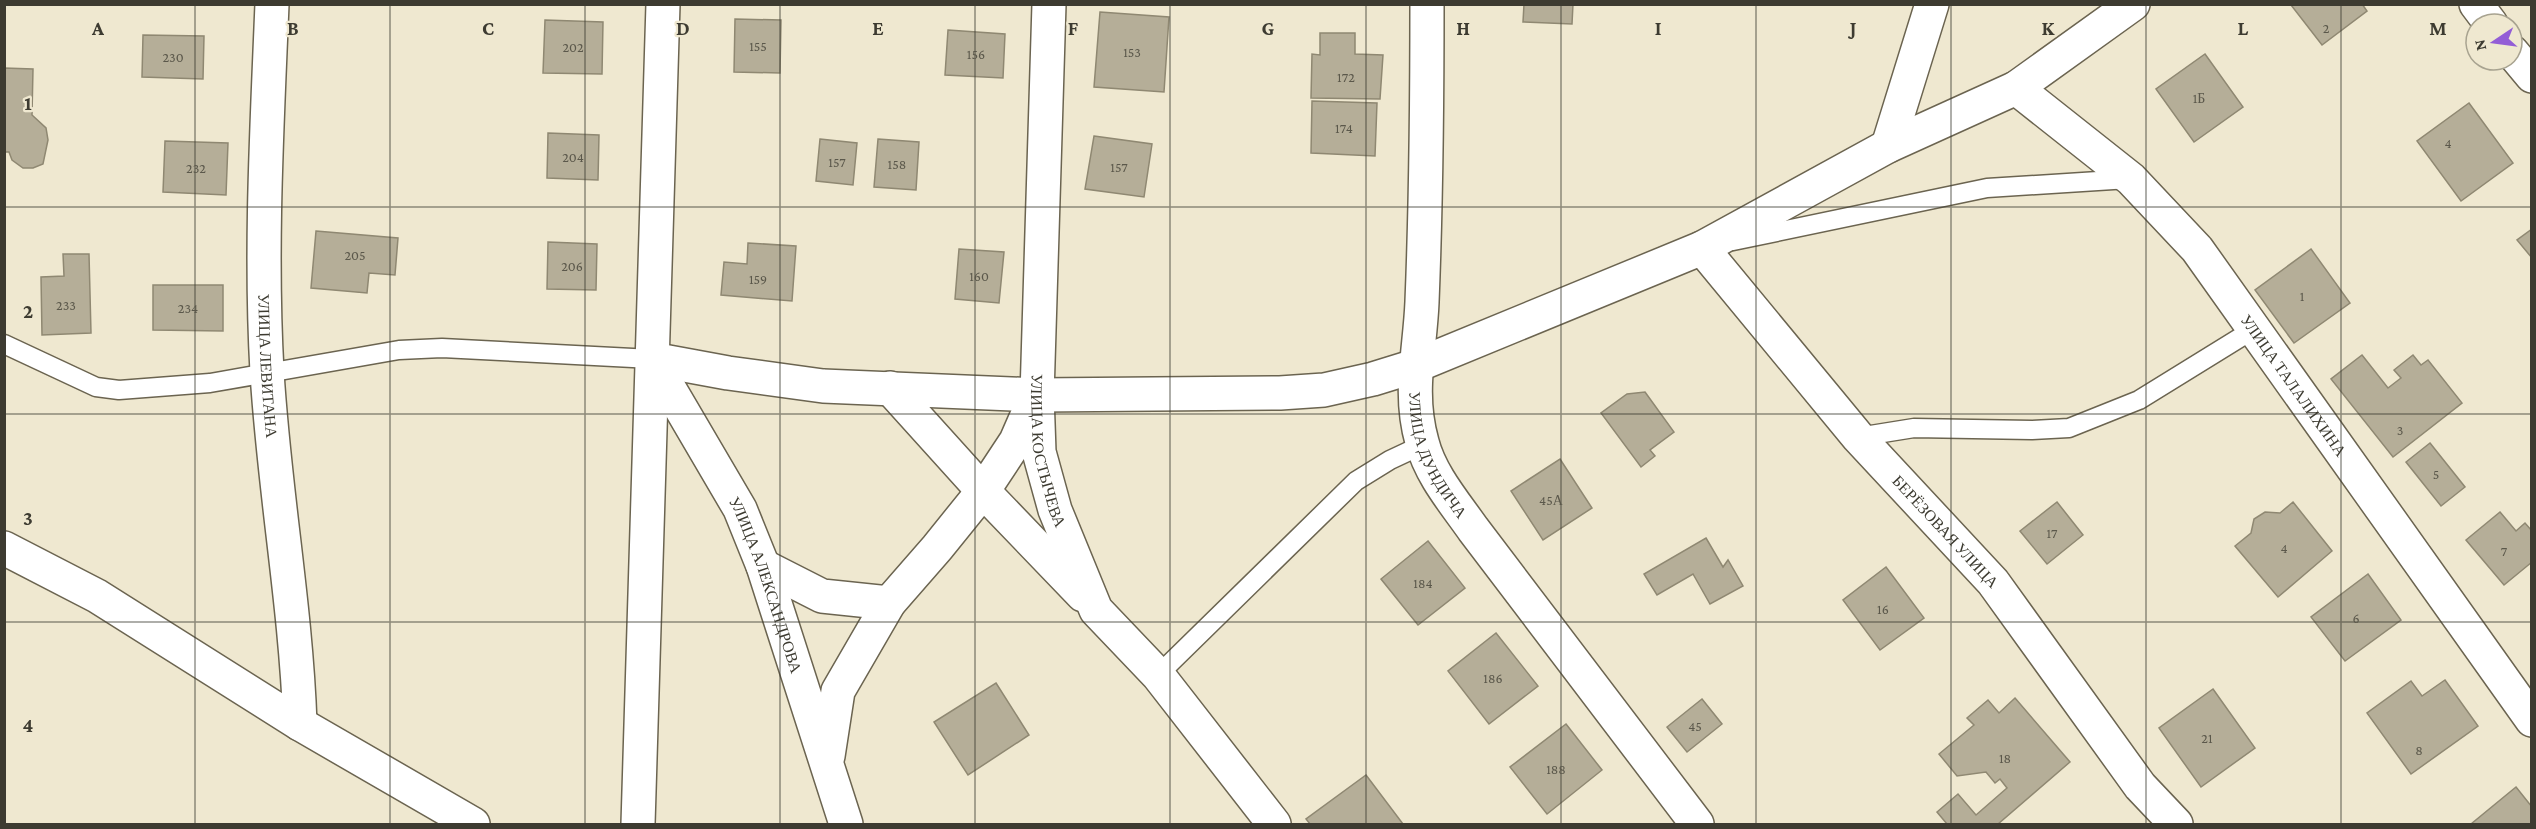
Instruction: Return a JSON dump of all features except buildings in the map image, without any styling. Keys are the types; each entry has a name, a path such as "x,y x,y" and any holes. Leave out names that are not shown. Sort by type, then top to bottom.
{"street":[{"name":"УЛИЦА ЛЕВИТАНА","path":"272,4 263,232 267,375 298,660 300,724"},
{"path":"638,825 663,4"},
{"name":"УЛИЦА КОСТЫЧЕВА","path":"1049,4 1037,395 1039,452 1055,510 1096,610 1158,675 1274,825"},
{"name":"УЛИЦА ДУНДИЧА","path":"1427,4 1422,305 1415,366 1414,408 1422,445 1438,478 1473,529 1696,825"},
{"path":"1888,146 1932,4"},
{"path":"652,358 728,373 823,386 1037,395 1280,393 1324,390 1373,379 1415,366 1702,248 1888,146 2016,88 2133,4"},
{"name":"УЛИЦА ТАЛАЛИХИНА","path":"2016,88 2132,179 2197,249 2532,720"},
{"name":"БЕРЁЗОВАЯ УЛИЦА","path":"1702,248 1858,437 1993,582 2140,786 2176,825"},
{"name":"УЛИЦА АЛЕКСАНДРОВА","path":"652,358 740,509 763,566 846,825"},
{"path":"890,388 983,491 1096,610"},
{"path":"827,761 838,691 890,603 983,491 1016,441 1037,395"},
{"path":"4,548 97,596 300,724 473,825"},
{"path":"763,566 822,596 890,603"}],"lane":[{"path":"1702,248 1987,188 2132,179"},
{"path":"1858,437 1914,428 2032,430 2069,428 2139,400 2254,329"},
{"path":"4,344 96,387 119,390 210,383 267,375 399,350 442,348 652,358"},
{"path":"1158,675 1356,481 1390,460 1422,445"}]}
